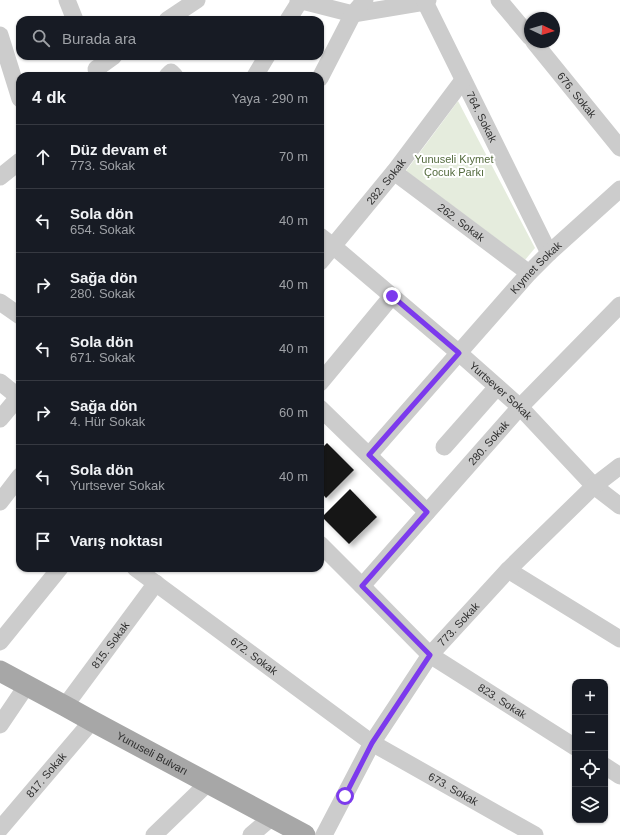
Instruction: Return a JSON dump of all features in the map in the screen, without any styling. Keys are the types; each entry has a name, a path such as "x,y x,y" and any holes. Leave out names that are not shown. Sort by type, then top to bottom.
{"main road":[{"name":"Yunuseli Bulvarı","path":"0,671 305,835"}],"street":[{"path":"67,0 73,16"},
{"path":"174,16 197,0"},
{"path":"290,16 299,0 353,14 426,1"},
{"path":"323,72 353,14 364,0"},
{"path":"500,0 524,30"},
{"name":"764. Sokak","path":"426,1 463,80 549,253"},
{"path":"0,35 16,86"},
{"name":"676. Sokak","path":"539,48 620,148"},
{"path":"95,67 107,60"},
{"path":"257,72 265,60"},
{"name":"282. Sokak","path":"326,241 394,172 463,80"},
{"path":"0,177 16,164"},
{"name":"262. Sokak","path":"394,172 529,273"},
{"name":"Kıymet Sokak","path":"369,455 529,273 620,189"},
{"name":"Yurtsever Sokak","path":"326,241 459,353 520,407 594,486 620,506"},
{"path":"324,378 392,296"},
{"path":"0,302 16,311"},
{"name":"280. Sokak","path":"362,586 520,407 620,304"},
{"path":"0,382 16,394"},
{"path":"444,447 497,387"},
{"path":"0,419 16,401"},
{"path":"324,412 427,512"},
{"name":"773. Sokak","path":"324,835 372,743 430,655 508,570 594,486 620,466"},
{"path":"0,502 16,483"},
{"name":"823. Sokak","path":"324,548 430,655 572,745"},
{"path":"508,570 620,639"},
{"path":"0,642 57,572"},
{"name":"672. Sokak","path":"141,572 372,743"},
{"name":"815. Sokak","path":"66,706 156,583"},
{"path":"0,725 27,685"},
{"name":"817. Sokak","path":"0,829 92,721"},
{"name":"673. Sokak","path":"372,743 535,835"},
{"path":"608,768 620,776"},
{"path":"154,835 208,783"},
{"path":"251,835 272,818"}],"green space":[{"name":"Yunuseli Kıymet Çocuk Parkı","path":"458,101 535,248 525,260 406,171"}],"building":[{"path":"327,443 354,470 326,498 324,496 324,446"},
{"path":"350,489 377,517 349,544 324,519 324,515"}],"route":[{"path":"345,796 372,743 430,655 362,586 427,512 369,455 459,353 392,296"}]}
